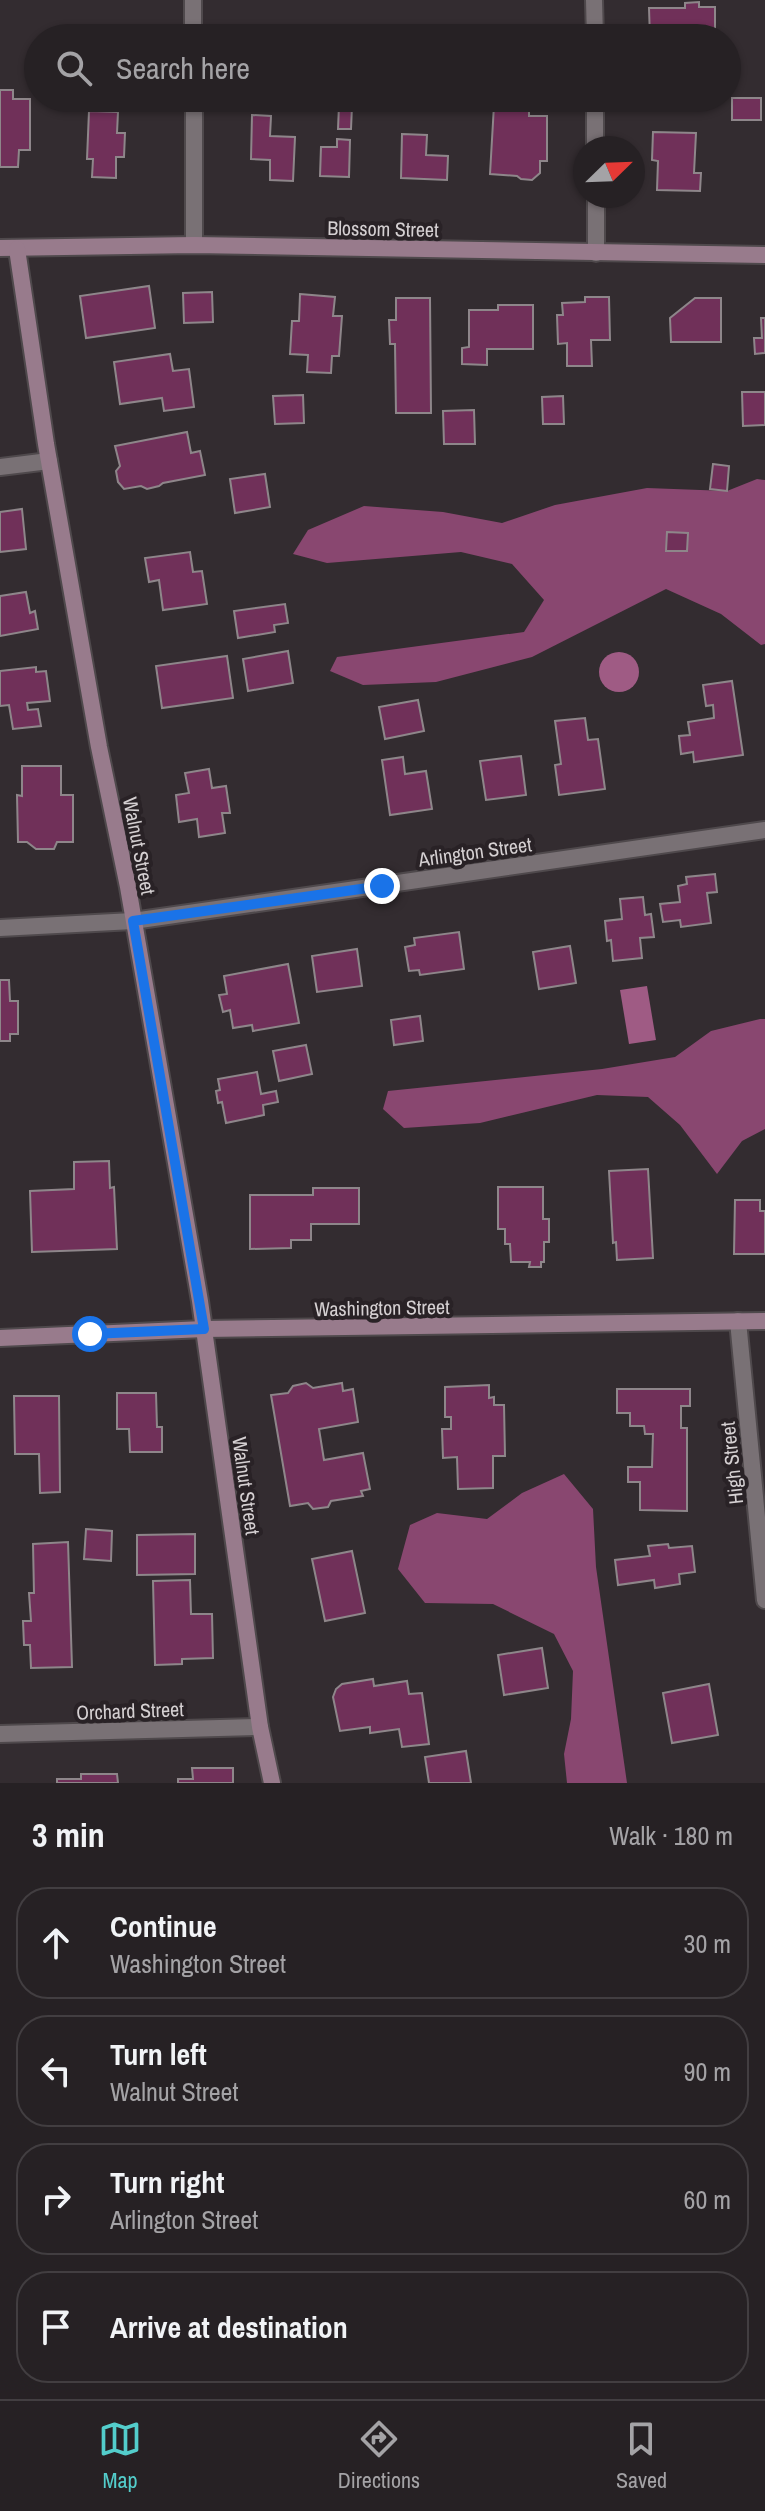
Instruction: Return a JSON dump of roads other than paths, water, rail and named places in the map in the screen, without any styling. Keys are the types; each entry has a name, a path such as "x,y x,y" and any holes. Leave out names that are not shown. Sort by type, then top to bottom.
{"street":[{"path":"193,0 193,24"},
{"path":"594,0 595,24"},
{"path":"194,112 194,245"},
{"path":"595,112 595,136"},
{"path":"596,208 596,253"},
{"name":"Blossom Street","path":"8,249 194,245 765,255"},
{"name":"Walnut Street","path":"8,249 133,921 204,1329 260,1727 272,1783"},
{"path":"0,467 49,461"},
{"name":"Arlington Street","path":"0,928 133,921 765,830"},
{"name":"High Street","path":"738,1321 765,1600"},
{"name":"Washington Street","path":"0,1338 204,1329 765,1321"},
{"name":"Orchard Street","path":"0,1734 260,1727"}]}
